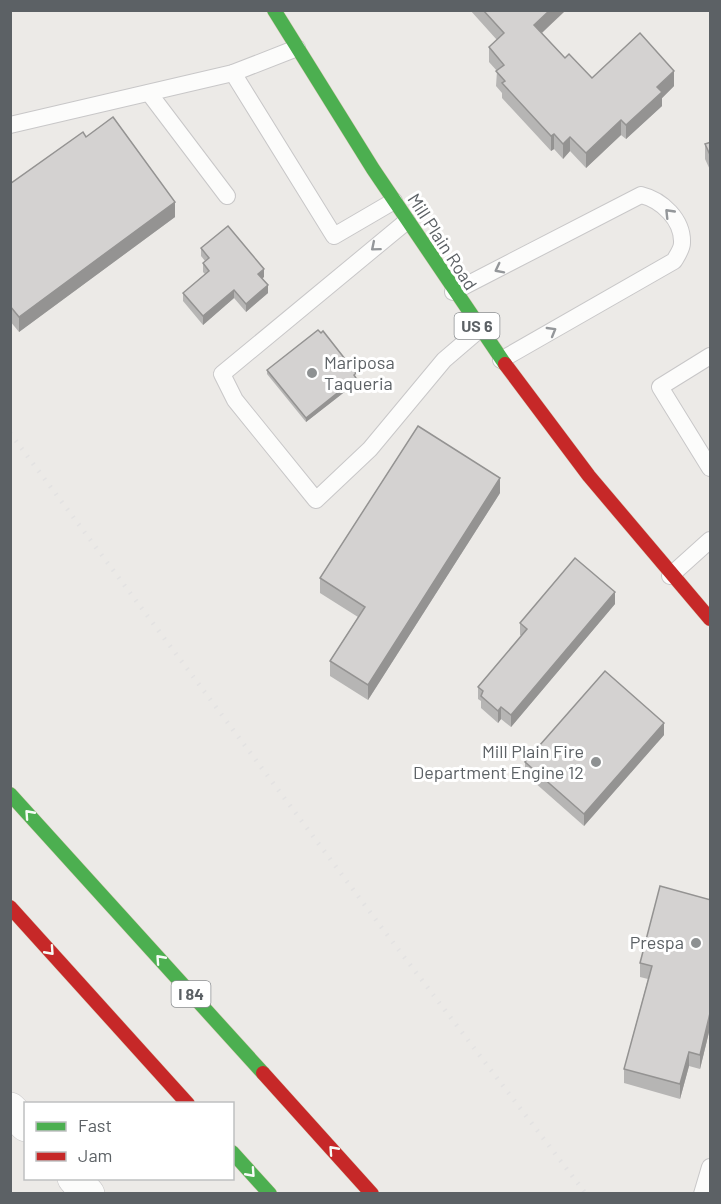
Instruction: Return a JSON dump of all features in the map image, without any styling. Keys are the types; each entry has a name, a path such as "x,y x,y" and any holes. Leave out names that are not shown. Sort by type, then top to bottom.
{"main road":[{"name":"Mill Plain Road","path":"274,10 394,201 479,330 549,426 670,576 711,619"},
{"name":"I 84","path":"10,794 372,1194"},
{"path":"10,907 186,1102"},
{"path":"234,1154 270,1194"}],"street":[{"path":"10,1109 24,1123"},
{"path":"75,1180 88,1194"}],"lane":[{"path":"10,125 233,73 297,48"},
{"path":"233,73 334,236 394,201"},
{"path":"149,93 227,196"},
{"path":"453,292 641,195 655,199 678,223 683,245 674,261 501,360"},
{"path":"407,221 222,374 235,400 316,500 370,449 444,360 479,330"},
{"path":"711,356 660,387 711,468"},
{"path":"670,576 711,540"},
{"path":"702,1194 711,1167"}],"building":[{"path":"483,10 550,10 534,25 565,58 569,54 592,78 640,33 674,71 657,87 662,92 626,125 621,120 586,153 570,137 563,144 554,134 551,136 502,83 505,81 496,71 504,65 489,47 504,33"},
{"path":"113,117 175,202 19,317 10,306 10,184 83,132 86,137"},
{"path":"711,142 711,157 705,144"},
{"path":"228,226 264,269 258,274 268,285 246,304 234,290 203,316 183,293 209,271 203,263 209,258 201,248"},
{"path":"318,330 321,333 323,331 356,373 354,375 356,378 306,418 267,370"},
{"path":"418,426 500,478 368,685 330,661 365,607 320,578"},
{"path":"575,558 615,592 511,715 501,707 498,711 481,696 483,691 478,687 527,629 520,623"},
{"path":"605,671 664,723 584,814 525,762"},
{"path":"660,886 711,900 711,1009 700,1055 689,1052 680,1084 624,1069 652,966 640,963"}],"railway":[{"path":"10,433 385,932 586,1194"}],"traffic: fast":[{"path":"274,10 373,169 505,364"},
{"path":"10,794 263,1073"},
{"path":"234,1154 270,1194"}],"traffic: jam":[{"path":"505,364 589,476 710,619"},
{"path":"10,907 186,1102"},
{"path":"263,1073 372,1194"}],"place":[{"name":"Mariposa Taqueria","path":"312,373"},
{"name":"Mill Plain Fire Department Engine 12","path":"596,762"},
{"name":"Prespa","path":"696,943"}]}
